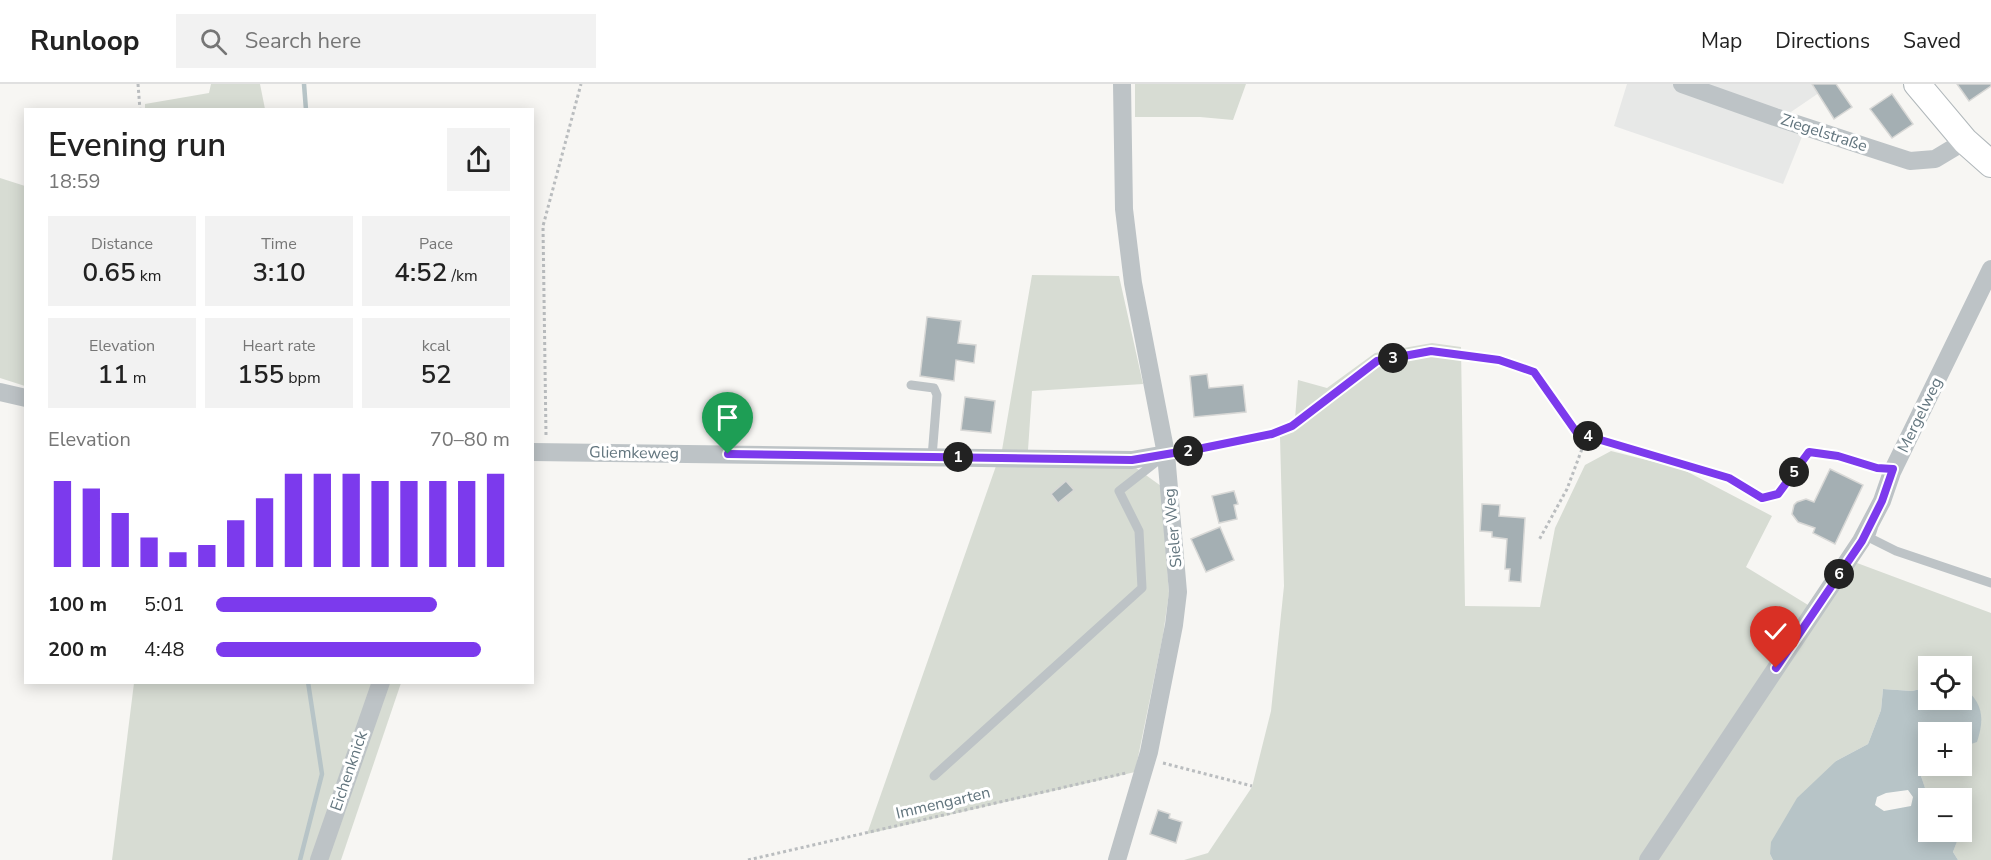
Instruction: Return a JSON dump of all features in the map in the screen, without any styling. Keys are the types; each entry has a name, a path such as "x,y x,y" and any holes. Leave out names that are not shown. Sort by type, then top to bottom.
{"main road":[{"path":"1917,84 1965,141 1991,164"}],"street":[{"name":"Sieler Weg","path":"1117,860 1145,764 1174,626 1178,592 1166,454 1130,262 1124,209 1122,84"},
{"name":"Ziegelstraße","path":"1682,84 1910,161 1935,159 1965,141"},
{"name":"Mergelweg","path":"1648,860 1862,541 1882,501 1893,469 1991,269"},
{"path":"0,392 24,398"},
{"name":"Gliemkeweg","path":"539,452 1132,460 1166,454"},
{"name":"Eichenknick","path":"319,860 380,684"}],"lane":[{"path":"911,385 934,388 937,395 932,457"},
{"path":"934,776 1142,588 1138,531 1119,491 1166,454"},
{"path":"1882,501 1870,538 1896,551 1991,583"}],"path":[{"path":"138,84 140,108"},
{"path":"539,452 543,226 581,84"},
{"path":"1166,454 1272,434 1292,426 1377,361 1431,351 1499,360 1534,372 1577,433 1582,449 1567,489 1539,540"},
{"path":"1577,433 1729,478 1762,498 1778,494 1809,452 1838,456 1877,468 1893,469"},
{"path":"1145,764 1252,786"},
{"name":"Immengarten","path":"748,860 1145,764"}],"shaded area":[{"path":"211,84 260,84 265,108 145,108 145,104 209,93"},
{"path":"1135,84 1246,84 1233,120 1200,117 1135,117"},
{"path":"1627,84 1832,84 1788,114 1803,134 1783,184 1614,126"},
{"path":"0,178 24,186 24,386 0,378"},
{"path":"1032,275 1119,276 1143,384 1032,391 1028,450 1002,450"},
{"path":"1432,343 1461,347 1465,606 1540,607 1555,528 1585,465 1611,451 1682,469 1772,516 1746,567 1808,605 1841,557 1991,613 1991,860 1958,860 1953,852 1957,842 1972,842 1972,788 1925,788 1921,776 1972,776 1972,722 1968,722 1969,710 1972,710 1972,656 1918,656 1918,690 1883,689 1881,710 1868,744 1836,761 1770,854 1773,860 1184,860 1208,853 1252,787 1271,711 1284,586 1280,437 1294,432 1298,380 1327,388 1375,353"},
{"path":"1132,465 1161,486 1169,593 1163,635 1135,772 867,834 996,466"},
{"path":"134,684 401,684 341,860 112,860"},
{"path":"1883,689 1918,690 1918,710 1972,710 1972,696 1980,711 1981,725 1977,742 1972,744 1972,722 1918,722 1918,776 1921,776 1925,788 1918,788 1918,842 1957,842 1953,852 1958,860 1773,860 1770,854 1771,842 1797,798 1836,761 1868,744 1881,710","holes":["1908,790 1913,797 1911,806 1884,811 1875,805 1877,797 1886,793"]}],"building":[{"path":"1812,84 1836,84 1852,107 1834,119"},
{"path":"1957,84 1991,84 1991,86 1969,101"},
{"path":"1892,94 1913,124 1892,138 1870,109"},
{"path":"927,317 961,321 958,343 976,345 974,363 956,360 954,381 920,376"},
{"path":"1207,374 1209,388 1243,385 1246,412 1194,417 1190,376"},
{"path":"965,397 995,401 991,433 961,430"},
{"path":"1830,469 1863,485 1835,544 1813,533 1815,528 1798,522 1792,514 1797,502 1806,499 1814,502"},
{"path":"1066,481 1074,490 1058,503 1051,494"},
{"path":"1234,491 1238,504 1234,505 1237,519 1219,523 1212,496"},
{"path":"1482,504 1500,505 1499,516 1525,518 1521,582 1509,581 1510,569 1505,569 1507,539 1492,537 1492,532 1480,531"},
{"path":"1220,527 1234,560 1206,572 1191,539"},
{"path":"1158,810 1170,814 1169,818 1182,822 1176,843 1150,834"}],"waterway":[{"path":"304,84 306,108"},
{"path":"300,860 322,774 308,684"}],"route":[{"path":"728,454 1132,460 1236,442 1272,434 1292,426 1377,361 1431,351 1499,360 1534,372 1577,433 1729,478 1762,498 1778,494 1809,452 1838,456 1877,468 1893,469 1882,501 1862,541 1776,668"}]}
